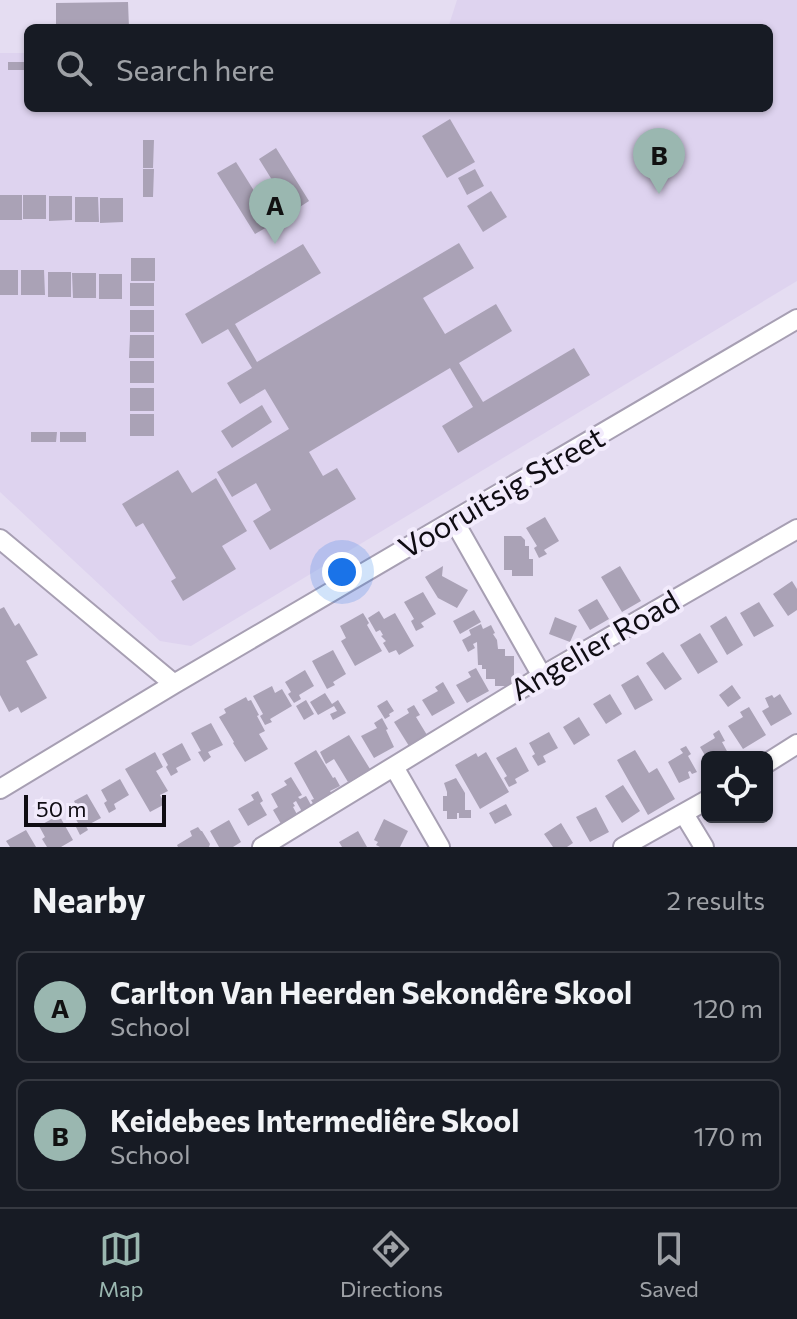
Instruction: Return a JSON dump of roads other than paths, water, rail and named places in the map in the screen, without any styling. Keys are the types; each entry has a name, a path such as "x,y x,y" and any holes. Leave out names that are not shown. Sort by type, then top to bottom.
{"street":[{"name":"Vooruitsig Street","path":"0,789 797,319"},
{"path":"454,521 542,676"},
{"name":"Angelier Road","path":"262,847 542,676 797,529"},
{"path":"0,539 174,684"},
{"path":"773,759 797,744"},
{"path":"394,767 440,847"},
{"path":"623,847 701,804"},
{"path":"684,814 704,847"}],"place":[{"name":"Keidebees Intermediêre Skool","path":"659,194"},
{"name":"Carlton Van Heerden Sekondêre Skool","path":"275,244"}]}
